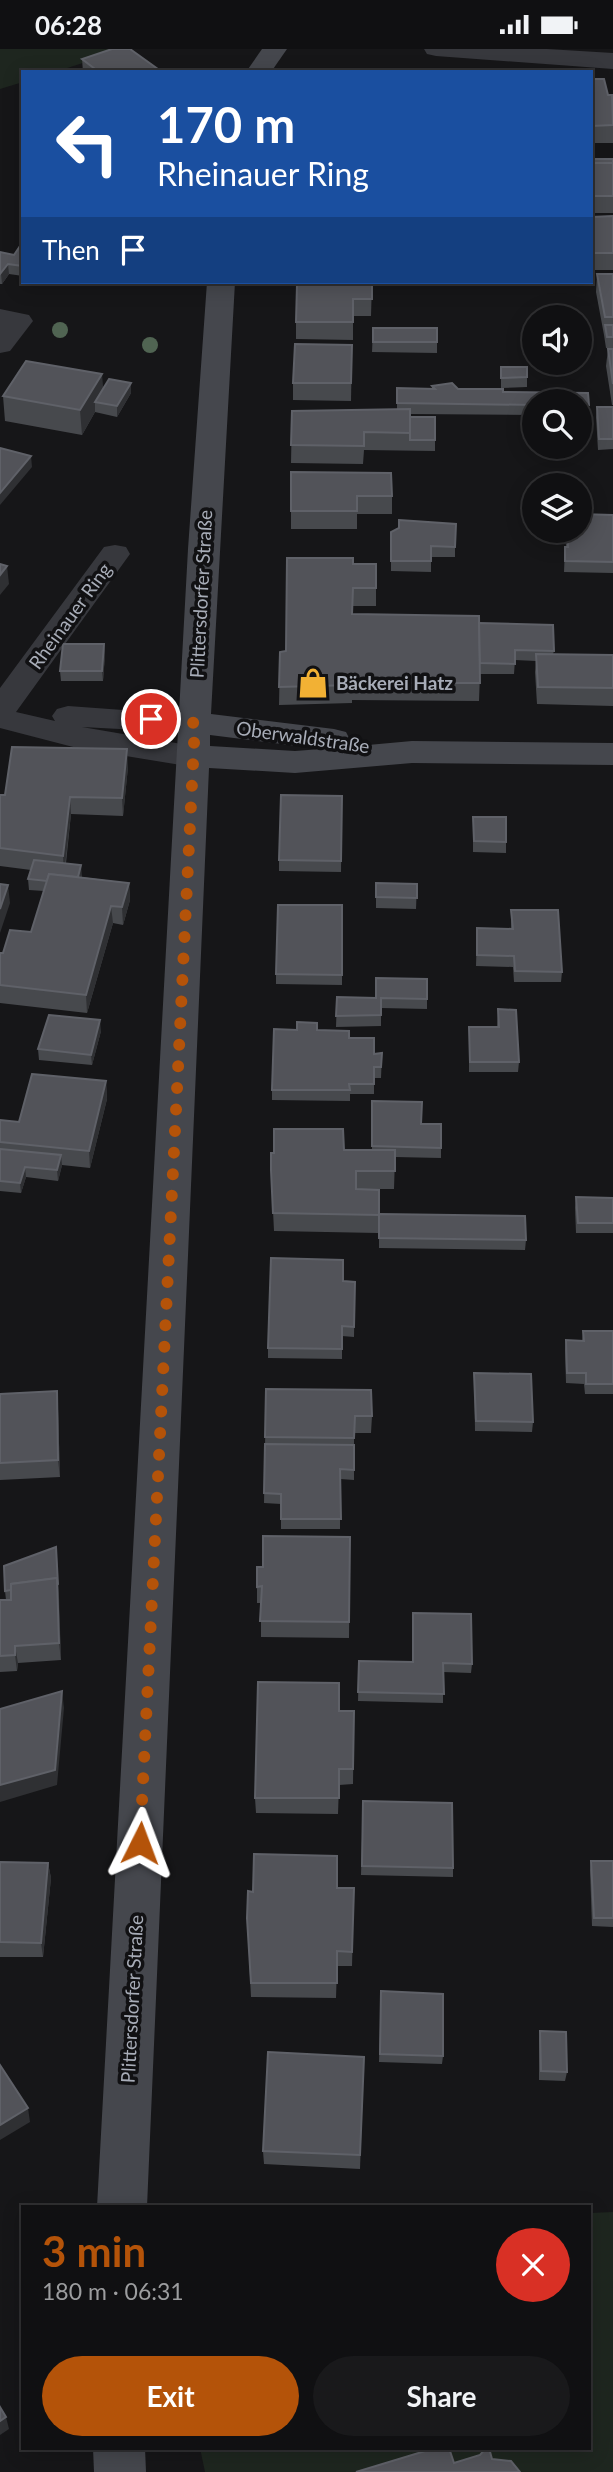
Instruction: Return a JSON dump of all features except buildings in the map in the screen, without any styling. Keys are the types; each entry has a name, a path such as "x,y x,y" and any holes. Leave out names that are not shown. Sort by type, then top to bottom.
{"street":[{"path":"436,49 613,61"},
{"name":"Plittersdorfer Straße","path":"122,2205 194,739 221,284"},
{"path":"0,345 10,319"},
{"name":"Rheinauer Ring","path":"0,711 115,554"},
{"path":"0,717 76,737 194,739"},
{"name":"Oberwaldstraße","path":"194,739 295,762 412,752 613,754"},
{"path":"120,2450 120,2472"}],"shaded area":[{"path":"0,49 126,49 61,70 21,70 21,83 0,89"},
{"path":"613,2212 613,2472 205,2472 200,2450 591,2450 591,2213"}],"place":[{"name":"Bäckerei Hatz","path":"313,683"}],"route":[{"path":"140,1843 195,723 151,719"}]}
